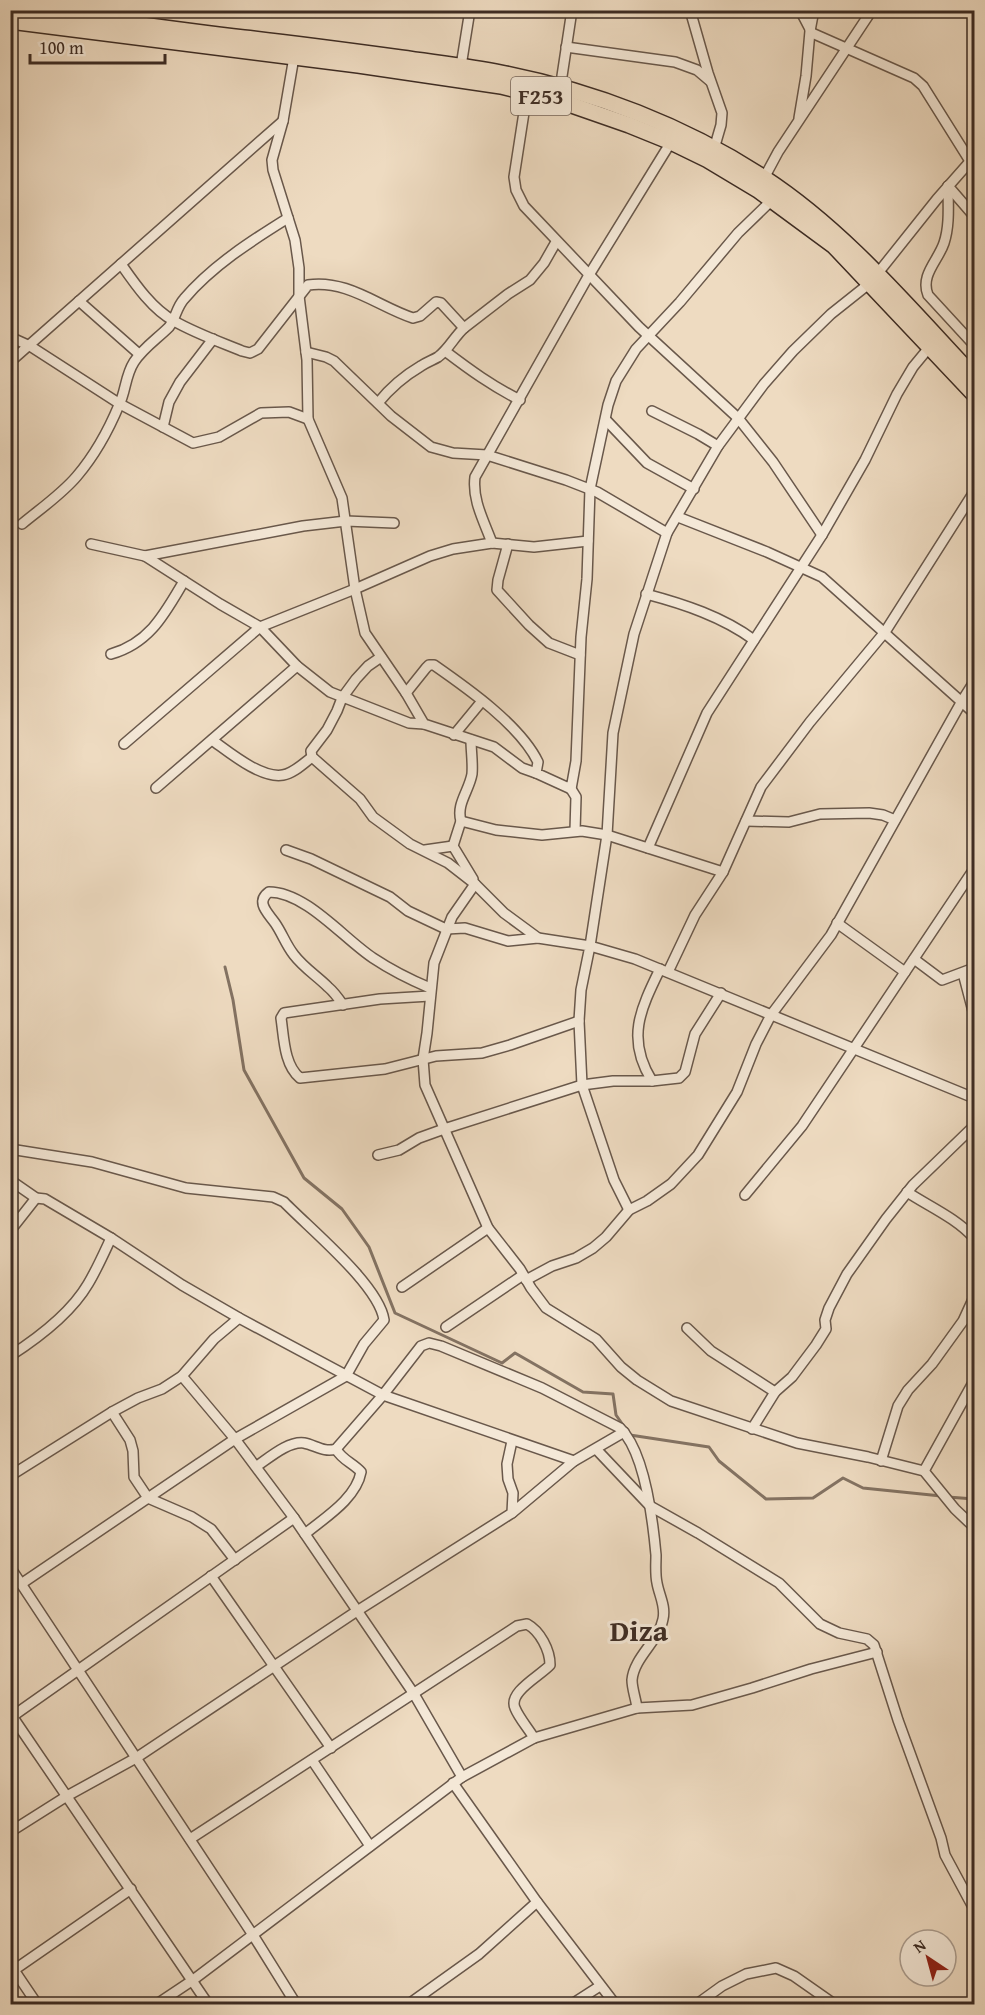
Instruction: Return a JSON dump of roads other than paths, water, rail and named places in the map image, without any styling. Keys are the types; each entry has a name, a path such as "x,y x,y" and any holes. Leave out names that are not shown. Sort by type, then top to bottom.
{"main road":[{"name":"F253","path":"30,10 76,13 461,66 562,87 622,107 714,148 761,184 832,231 934,342 975,394"},
{"name":"F253","path":"10,21 358,64 501,86 589,111 671,142 761,184 772,200 873,278"},
{"name":"F253","path":"934,342 975,377"}],"street":[{"path":"461,66 470,10"},
{"path":"562,87 572,10"},
{"path":"690,10 710,81 722,113 722,125 714,148"},
{"path":"628,1210 614,1180 582,1085 579,1021 581,990 607,835 613,733 634,634 646,594 667,533 718,446 738,418 793,351 873,278 972,159 923,86 914,78 810,31 800,10"},
{"path":"798,121 814,10"},
{"path":"761,184 778,152 872,10"},
{"path":"566,47 675,62 697,70 710,81"},
{"path":"294,57 283,122 272,160 273,170 295,240 299,268 299,296 306,352 308,419 342,498 355,589 365,633 424,724"},
{"path":"527,93 514,177 516,190 524,206 639,327 738,418 774,462 822,535"},
{"path":"10,362 283,122"},
{"path":"492,543 475,500 473,488 475,477 489,456 589,275 671,142"},
{"path":"948,186 975,216"},
{"path":"948,186 945,242 928,273 924,286 928,295 975,345"},
{"path":"571,789 576,761 590,489 608,405 616,381 627,361 738,233 772,200"},
{"path":"22,524 64,490 90,458 120,404 127,376 139,354 173,321 183,299 210,274 256,238 288,218"},
{"path":"378,403 390,388 445,351 464,328 530,280 544,263 556,242"},
{"path":"121,264 136,286 173,321 250,353 258,349 308,285 320,283 377,301 413,318 420,316 436,302 441,303 464,328"},
{"path":"79,301 139,354"},
{"path":"10,337 30,346 120,404 193,443 219,437 261,413 289,412 308,419"},
{"path":"163,427 169,402 180,382 213,339"},
{"path":"648,848 707,713 822,535 865,460 897,394 913,367 934,342"},
{"path":"445,351 481,379 520,400"},
{"path":"306,352 334,361 390,416 431,447 453,453 489,456 590,489 667,533"},
{"path":"652,411 718,446"},
{"path":"606,420 647,463 694,489"},
{"path":"652,1081 645,1070 637,1046 640,1015 695,915 723,872 761,787 780,760 885,632 975,492"},
{"path":"678,517 768,552 822,577 975,713"},
{"path":"145,556 303,526 346,521 394,523"},
{"path":"124,744 260,627 430,556 453,549 492,543 534,547 588,541"},
{"path":"91,544 145,556 260,627 297,666 319,685 342,698 409,723 424,724 494,747 522,768 536,772 571,789 576,797 576,831"},
{"path":"508,544 497,591 529,625 549,642 580,655"},
{"path":"111,654 125,650 142,640 156,625 184,581"},
{"path":"646,594 691,608 740,629 754,640"},
{"path":"381,657 368,666 342,698 338,711 311,750 312,758 360,799 373,817 410,844 448,863 475,884 504,913 538,938"},
{"path":"406,693 429,665 434,665 482,701 520,735 538,762 536,772"},
{"path":"156,788 297,666"},
{"path":"446,1327 525,1277 576,1258 593,1248 606,1237 628,1210 647,1201 671,1184 698,1155 737,1092 756,1044 771,1015 831,934 962,701 975,682"},
{"path":"454,735 482,701"},
{"path":"212,740 248,765 267,773 283,775 312,758"},
{"path":"471,740 471,775 461,801 460,821 453,846 475,884"},
{"path":"746,822 789,822 820,814 869,813 895,820"},
{"path":"460,821 496,830 542,835 576,831 607,835 723,872"},
{"path":"425,850 453,846"},
{"path":"286,850 311,859 390,897 408,911 446,929 465,928 508,941 538,938 590,946 635,958 975,1098"},
{"path":"745,1195 802,1126 975,869"},
{"path":"475,884 459,904 446,929 434,963 423,1059 425,1085 488,1228 525,1277 541,1304 596,1339 621,1367 671,1401 797,1443 924,1471 955,1509 975,1527"},
{"path":"344,1005 329,987 308,971 293,954 274,921 263,909 262,902 269,892 297,900 329,921 374,958 430,992"},
{"path":"837,923 905,972"},
{"path":"914,959 942,980 975,968"},
{"path":"963,973 975,1015"},
{"path":"430,992 284,1012 281,1018 290,1066 300,1078 385,1069 423,1059 482,1053 579,1021"},
{"path":"378,1155 399,1150 419,1138 444,1129 582,1085 679,1078 684,1072 695,1034 721,993"},
{"path":"752,1429 775,1392 792,1377 816,1345 826,1329 825,1320 829,1308 847,1274 907,1192 975,1126"},
{"path":"10,1149 92,1162 186,1188 261,1194 284,1202 364,1281 383,1310 384,1320 364,1344 346,1376 236,1439 21,1584"},
{"path":"10,1180 36,1198 45,1199 111,1238 182,1285 239,1318 383,1395 574,1461"},
{"path":"907,1192 955,1221 975,1238"},
{"path":"10,1231 36,1198"},
{"path":"402,1287 488,1228"},
{"path":"10,1356 59,1319 87,1286 111,1238"},
{"path":"881,1461 898,1406 963,1321 975,1297"},
{"path":"10,1476 112,1412 138,1398 162,1389 182,1376 214,1339 239,1318"},
{"path":"687,1328 711,1351 775,1392"},
{"path":"257,1466 296,1443 329,1451 336,1449 383,1395 421,1346 429,1343 542,1388 610,1422 624,1432 636,1453 650,1506 656,1557 656,1582 664,1610 663,1621 636,1668 632,1681 637,1708"},
{"path":"182,1376 236,1439 294,1518 414,1694 462,1777"},
{"path":"924,1471 975,1381"},
{"path":"112,1412 130,1440 133,1451 134,1477 148,1498 202,1522 211,1529 235,1560"},
{"path":"10,1832 67,1796 136,1758 357,1611 512,1513 574,1461 624,1432"},
{"path":"512,1441 507,1464 508,1479 513,1493 512,1513"},
{"path":"305,1534 347,1497 360,1478 361,1472 343,1459 336,1449"},
{"path":"596,1449 650,1506 779,1583 820,1624 839,1633 867,1639 874,1645 945,1855 975,1909"},
{"path":"208,2004 11,1716 294,1518"},
{"path":"10,1567 253,1935 296,2004"},
{"path":"211,1576 331,1748"},
{"path":"190,1839 517,1626 527,1624 534,1628 550,1655 550,1665 521,1689 514,1699 514,1707 534,1737"},
{"path":"157,2004 193,1980 462,1777 534,1737 637,1708 693,1705 811,1669 877,1652"},
{"path":"312,1760 370,1846"},
{"path":"453,1784 537,1902 615,2004"},
{"path":"37,2004 12,1967 131,1889"},
{"path":"409,2004 479,1954 537,1902"},
{"path":"697,2004 722,1986 746,1974 776,1968 794,1976 834,2004"},
{"path":"572,2004 600,1986"}],"waterway":[{"path":"225,967 233,1000 244,1070 304,1178 342,1209 369,1247 395,1313 502,1363 515,1353 583,1392 613,1394 616,1415 623,1425"},
{"path":"630,1435 709,1447 719,1461 766,1499 813,1498 843,1478 863,1488 941,1496"},
{"path":"948,1497 974,1499"}],"district":[{"name":"Diza","path":"639,1631"}]}
